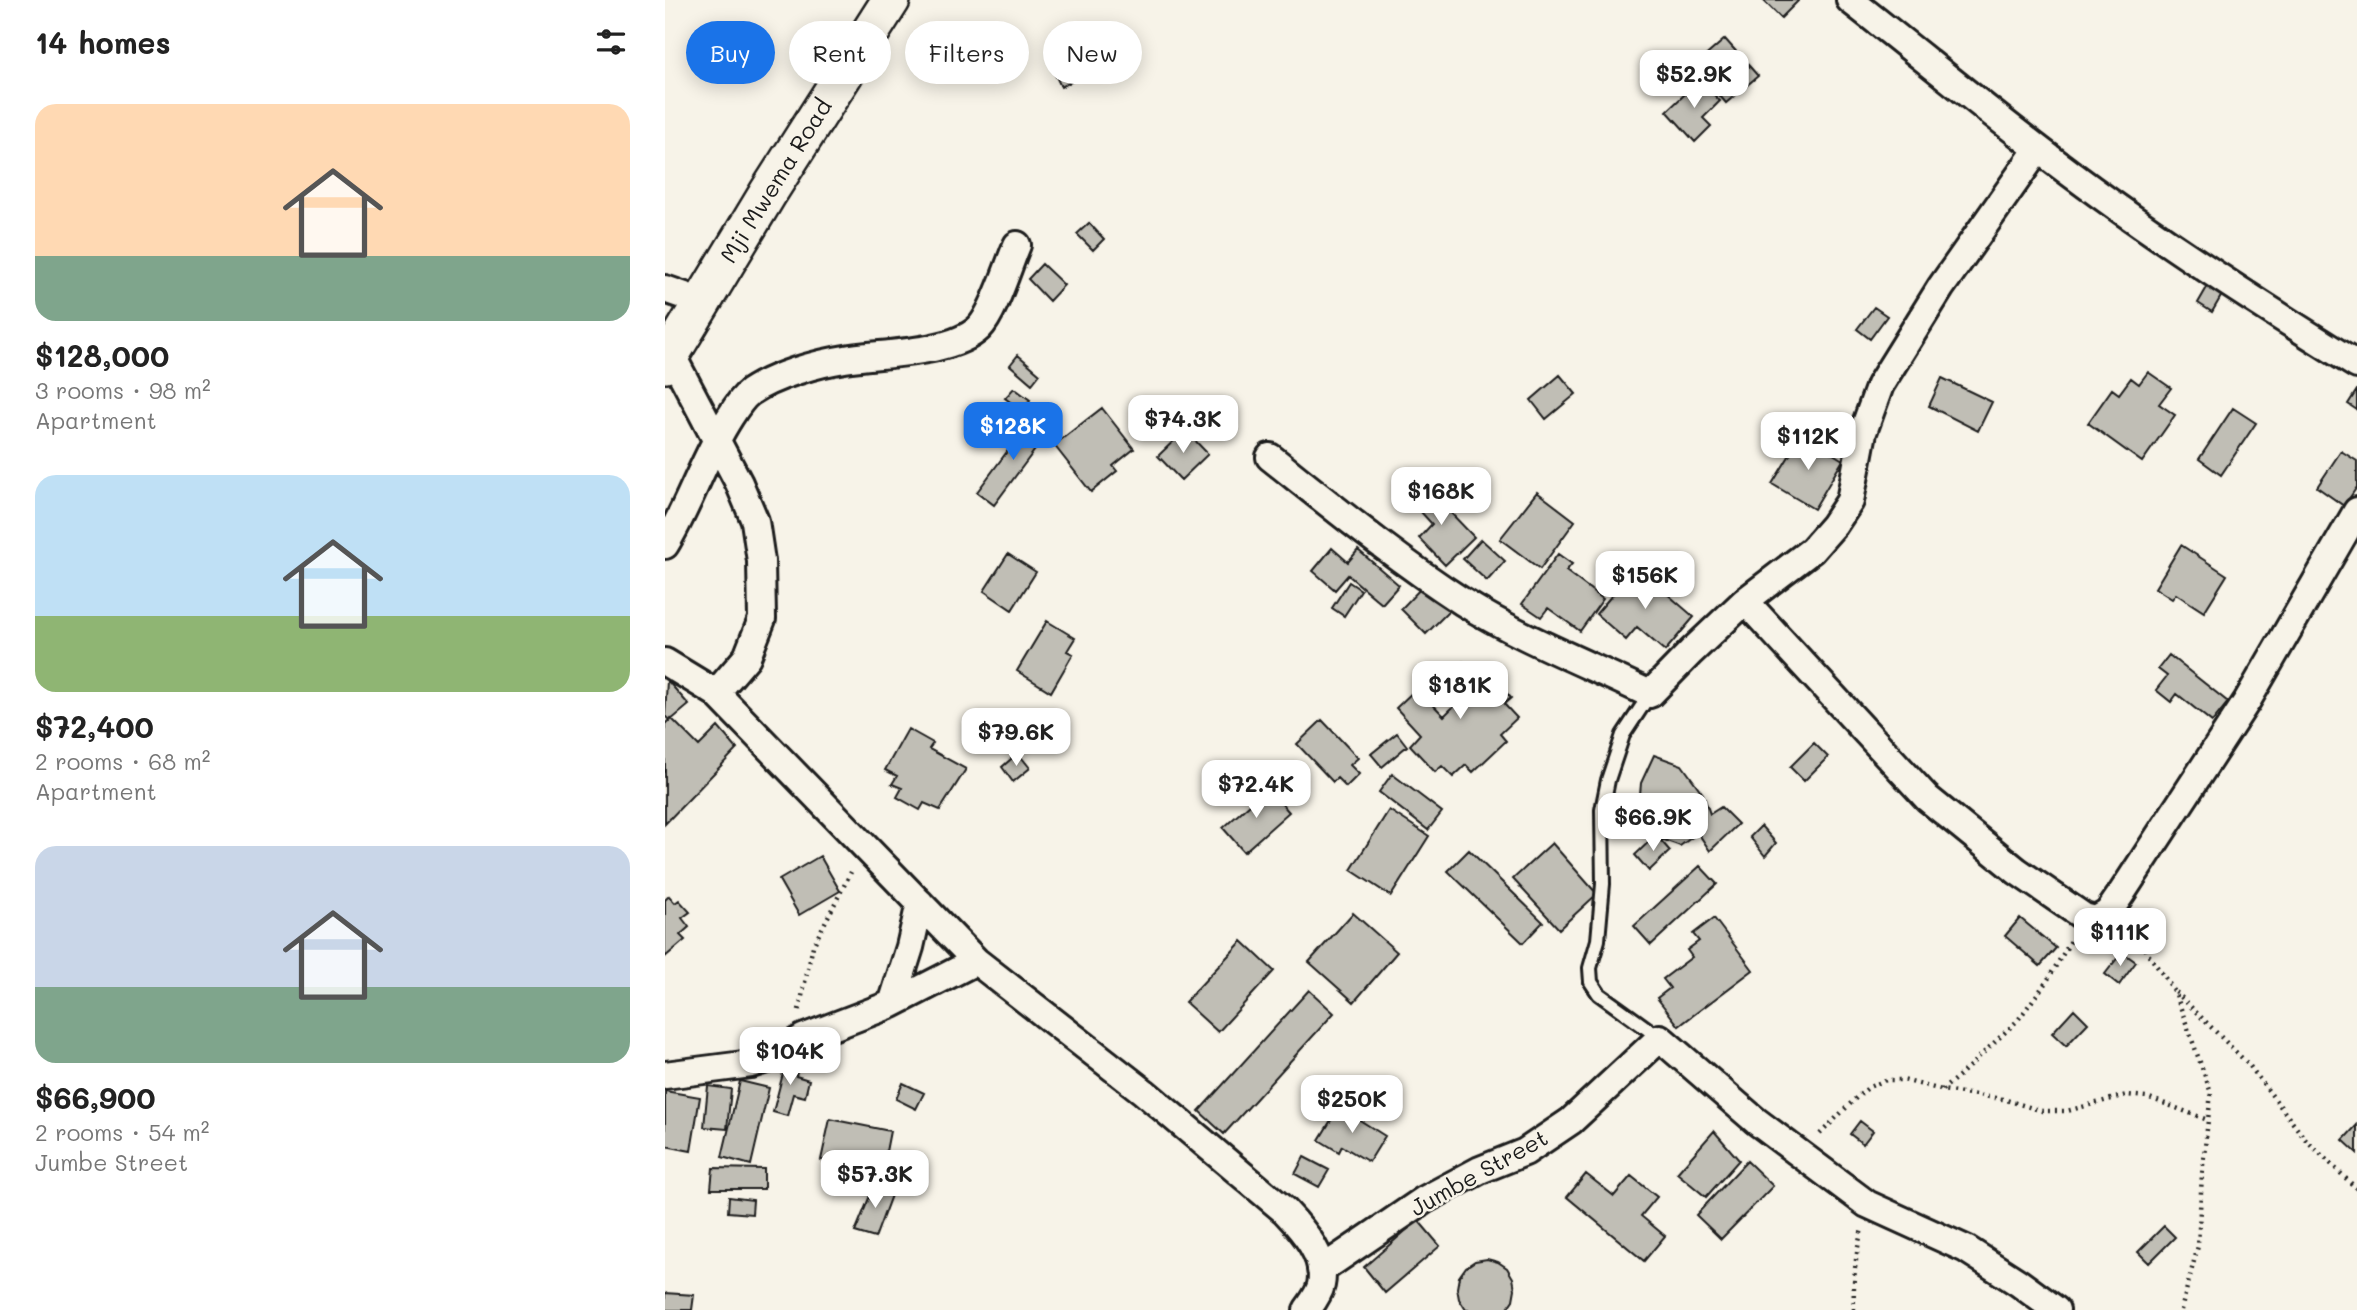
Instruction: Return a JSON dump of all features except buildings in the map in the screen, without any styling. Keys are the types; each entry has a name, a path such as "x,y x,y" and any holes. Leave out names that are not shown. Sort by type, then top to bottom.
{"main road":[{"name":"Mji Mwema Road","path":"668,359 768,193 891,0"}],"street":[{"path":"1850,0 2038,149 2153,233 2357,365"},
{"path":"1271,457 1388,551 1464,602 1525,637 1650,694 1745,601 1811,550 1834,525 1850,501 1863,432 1880,385 1941,287 2038,149"},
{"path":"665,545 716,439 748,393 794,373 844,359 926,350 962,338 979,328 988,315 1017,245"},
{"path":"665,289 702,302"},
{"path":"668,359 739,483 755,520 761,561 762,619 747,657 716,693"},
{"path":"1745,601 1927,798 2017,871 2084,917 2096,920 2108,913 2246,701 2357,511"},
{"path":"665,662 716,693 976,961 1144,1092 1285,1211 1301,1228 1314,1248 1321,1270 1321,1286 1307,1310"},
{"path":"892,1004 910,947 920,903"},
{"path":"665,1075 751,1064 769,1058 785,1047 832,1025 892,1004 976,961"},
{"path":"1660,1038 1756,1121 1867,1204 1966,1249 2056,1310"},
{"name":"Jumbe Street","path":"1321,1270 1424,1200 1480,1170 1525,1152 1571,1121 1660,1038"}],"lane":[{"path":"1650,694 1623,735 1608,780 1602,810 1602,895 1598,940 1590,968 1591,982 1599,993 1660,1038"}],"path":[{"path":"785,1047 799,1010 814,946 865,846"},
{"path":"2121,894 2135,933 2175,992 2249,1065 2305,1139 2357,1189"},
{"path":"1942,1090 2018,1020 2047,981 2084,917"},
{"path":"2175,992 2211,1093 2202,1174 2198,1246 2181,1310"},
{"path":"1791,1147 1821,1133 1869,1087 1886,1080 1903,1080 1942,1090 2003,1099 2042,1111 2067,1111 2126,1095 2147,1097 2208,1120"},
{"path":"1854,1310 1856,1251 1867,1204"}]}
